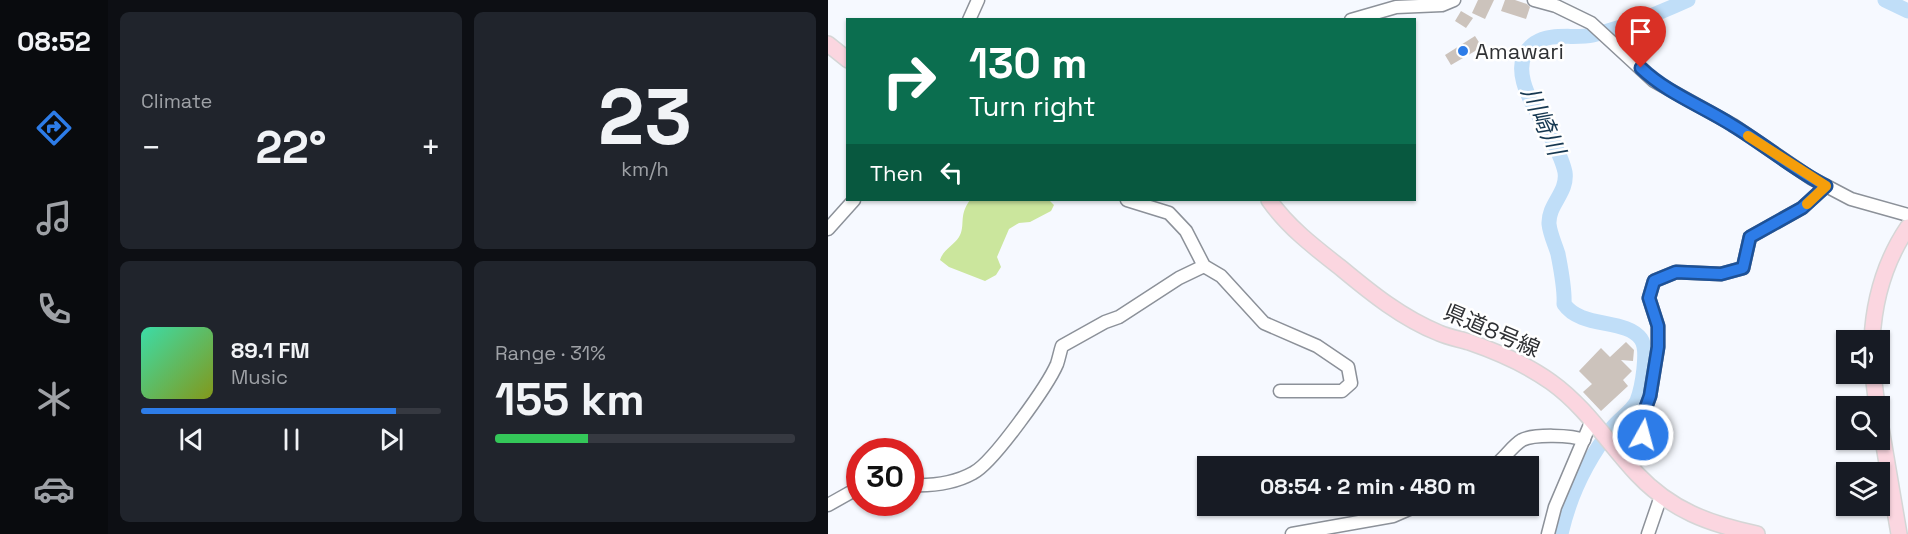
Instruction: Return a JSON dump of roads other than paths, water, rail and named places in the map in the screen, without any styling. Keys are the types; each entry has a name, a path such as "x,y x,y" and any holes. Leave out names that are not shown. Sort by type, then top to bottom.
{"main road":[{"path":"828,44 846,58"},
{"name":"県道8号線","path":"1270,201 1278,213 1304,239 1402,314 1440,334 1503,354 1533,370 1575,402 1625,460 1661,496 1697,518 1720,526 1757,534"},
{"path":"1873,330 1876,307 1884,278 1893,254 1908,227"},
{"path":"1885,450 1899,534"}],"street":[{"path":"970,18 978,0"},
{"path":"1359,18 1396,7 1442,5 1454,0"},
{"path":"1534,0 1556,6 1591,23 1654,81 1733,125 1811,178 1851,199 1908,215"},
{"path":"1625,460 1643,435 1642,418 1650,396 1658,347 1658,326 1649,298 1654,281 1676,272 1721,274 1743,268 1750,237 1802,208 1826,186"},
{"path":"828,229 853,201"},
{"path":"1130,201 1169,213 1186,231 1204,266 1221,276 1264,323 1317,346 1348,367 1351,383 1342,391 1280,391"},
{"path":"924,486 974,473 990,460 1037,397 1057,364 1062,346 1105,322 1119,317 1179,278 1204,266"},
{"path":"1548,534 1555,507 1584,440 1596,424"},
{"path":"1505,456 1523,440 1542,436 1578,437 1584,440"},
{"path":"828,505 846,495"},
{"path":"1648,534 1661,496"},
{"path":"1292,534 1393,516"}],"waterway":[{"name":"川崎川","path":"1561,534 1574,491 1587,465 1612,428 1637,401 1645,360 1643,344 1634,332 1581,317 1564,304 1558,254 1549,224 1552,210 1564,186 1565,172 1558,151 1530,99 1522,74 1522,62 1526,52 1541,40 1605,32 1688,0"},
{"path":"1885,0 1908,11"}],"place":[{"name":"Amawari","path":"1463,51"}]}
